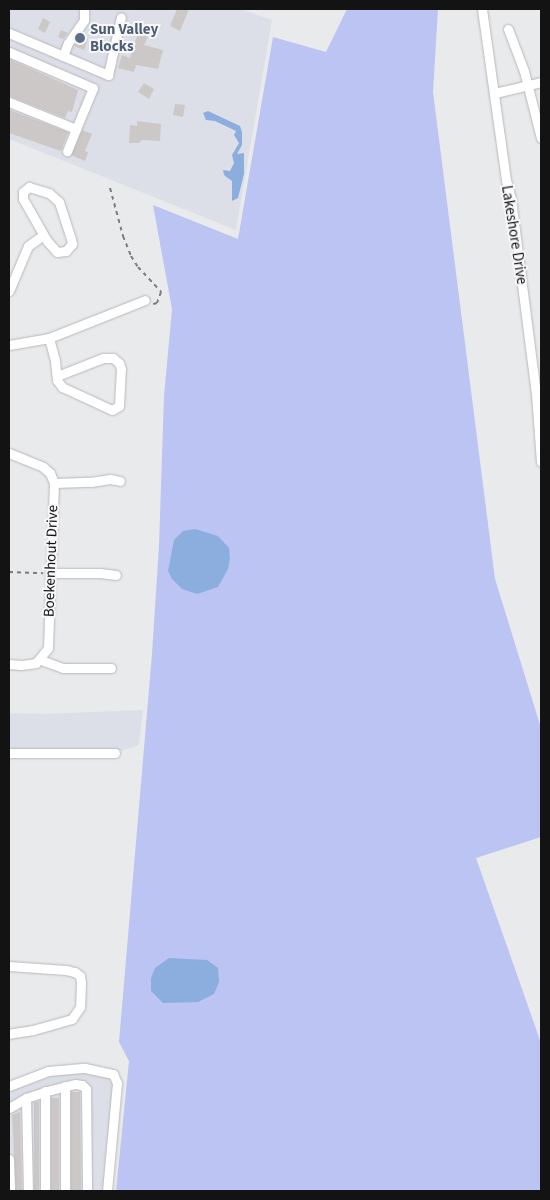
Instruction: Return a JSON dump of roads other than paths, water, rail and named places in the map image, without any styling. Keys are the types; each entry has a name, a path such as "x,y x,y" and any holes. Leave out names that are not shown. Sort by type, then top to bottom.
{"street":[{"path":"63,56 68,43 84,20 84,9"},
{"name":"Lakeshore Drive","path":"482,9 538,393 541,462"},
{"path":"9,34 108,75 121,17"},
{"path":"508,29 528,86 541,138"},
{"path":"9,52 93,88 67,151"},
{"path":"495,93 541,82"},
{"path":"9,102 76,129"},
{"path":"28,187 55,196 64,216 72,244 69,249 59,252 50,245 43,234 23,199 23,192 28,187"},
{"path":"10,286 28,246 43,234"},
{"path":"9,345 49,338 144,300"},
{"path":"49,338 57,380 65,389 112,410 119,406 121,369 119,363 113,358 103,358 57,376"},
{"name":"Boekenhout Drive","path":"9,454 43,467 50,473 54,483 48,648 41,660"},
{"path":"54,483 110,479 120,482"},
{"path":"50,573 100,573 116,576"},
{"path":"9,664 30,665 41,660 63,668 111,668"},
{"path":"9,753 114,753"},
{"path":"9,966 75,972 80,976 81,982 80,1007 72,1019 33,1030 9,1034"},
{"path":"9,1086 48,1071 85,1068 110,1072 116,1077 107,1191"},
{"path":"9,1108 26,1098 65,1086 82,1085 86,1089 87,1191"},
{"path":"65,1086 65,1191"},
{"path":"45,1091 45,1191"},
{"path":"26,1098 28,1191"},
{"path":"9,1159 10,1191"}],"place":[{"name":"Sun Valley Blocks","path":"80,38"}]}
